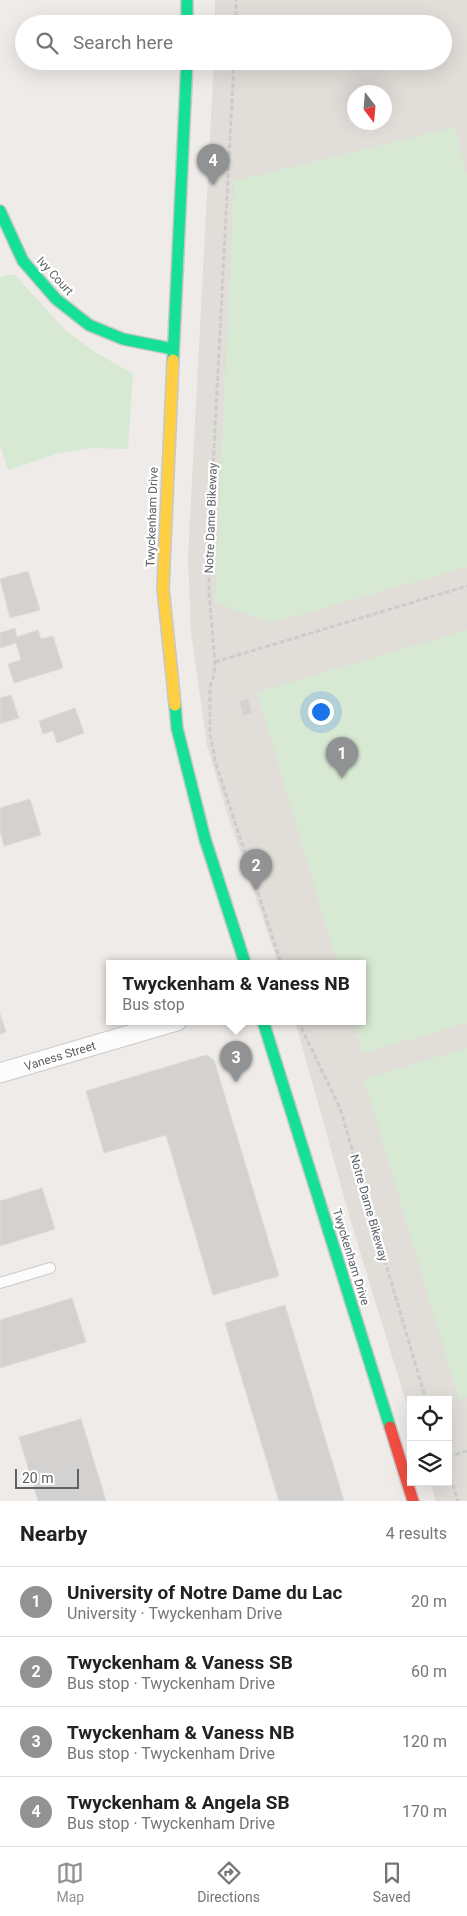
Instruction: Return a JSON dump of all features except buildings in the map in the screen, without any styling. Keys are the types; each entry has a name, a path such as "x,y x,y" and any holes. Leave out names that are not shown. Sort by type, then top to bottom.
{"street":[{"path":"187,0 187,15"},
{"name":"Twyckenham Drive","path":"186,70 163,588 177,728 205,839 244,960"},
{"name":"Ivy Court","path":"0,211 23,261 56,299 89,325 123,338 173,348"},
{"name":"Vaness Street","path":"0,1073 163,1025"},
{"name":"Twyckenham Drive","path":"264,1025 413,1501"}],"lane":[{"path":"0,1283 50,1268"}],"path":[{"path":"236,0 236,15"},
{"name":"Notre Dame Bikeway","path":"234,70 209,545 209,594 215,662 209,701 210,734 214,755 281,960"},
{"path":"215,662 467,586"},
{"name":"Notre Dame Bikeway","path":"300,1025 340,1108 425,1396"},
{"path":"452,1456 467,1451"},
{"path":"452,1482 458,1501"}],"shaded area":[{"path":"215,0 467,0 467,1501 436,1501 431,1486 452,1486 452,1396 407,1396 407,1405 354,1232 296,1025 366,1025 366,960 277,960 226,810 207,745 191,633 188,557 214,70 452,70 452,15 215,15"}],"green space":[{"path":"455,127 467,175 467,567 271,623 215,602 234,181"},
{"path":"15,275 65,330 95,352 133,374 128,449 91,448 57,454 8,470 0,445 0,277"},
{"path":"467,630 467,1023 363,1053 355,1025 366,1025 366,960 336,960 257,692"},
{"path":"467,1048 467,1397 459,1400 364,1079"}],"traffic: fast":[{"path":"187,0 187,15"},
{"path":"173,360 187,70"},
{"path":"0,211 23,261 56,299 89,325 123,339 173,349"},
{"path":"175,705 177,728 205,839 244,960"},
{"path":"264,1025 390,1427"}],"traffic: slow":[{"path":"173,360 163,588 175,705"}],"traffic: jam":[{"path":"390,1427 413,1501"}],"place":[{"name":"Twyckenham & Angela SB","path":"213,185"},
{"name":"University of Notre Dame du Lac","path":"342,778"},
{"name":"Twyckenham & Vaness SB","path":"256,890"},
{"name":"Twyckenham & Vaness NB","path":"236,1082"}]}
